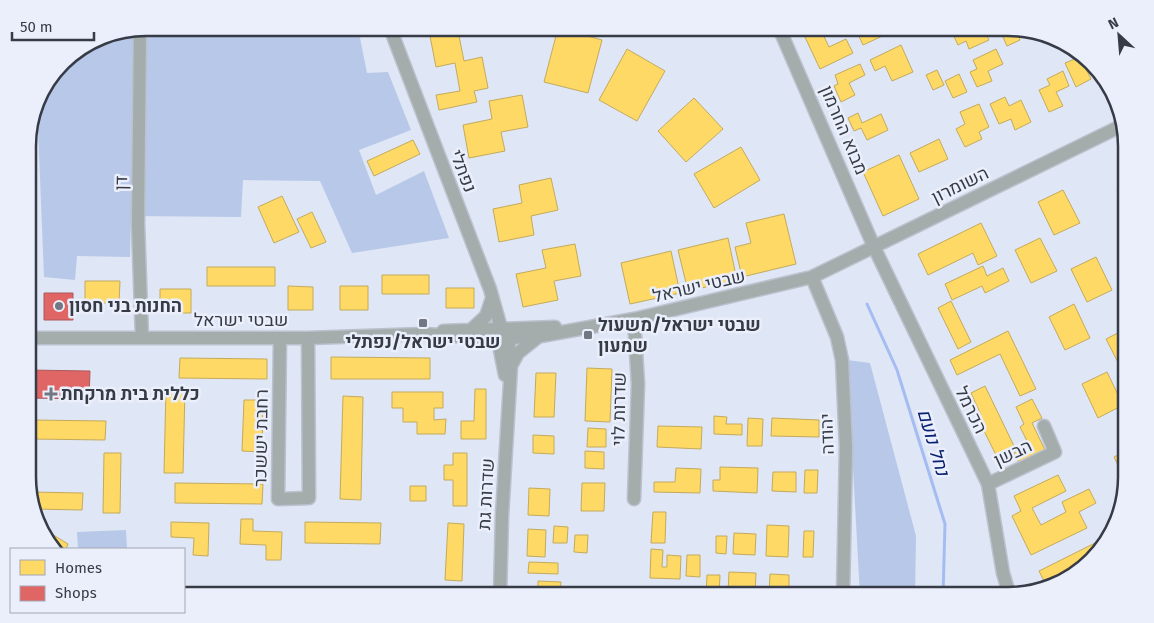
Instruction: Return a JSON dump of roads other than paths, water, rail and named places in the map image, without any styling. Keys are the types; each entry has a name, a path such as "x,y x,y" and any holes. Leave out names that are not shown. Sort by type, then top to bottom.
{"street":[{"name":"דן","path":"140,36 138,224 142,338"},
{"name":"נפתלי","path":"393,36 492,295 502,335"},
{"name":"מבוא החרמון","path":"782,36 874,246"},
{"name":"השומרון","path":"812,277 1116,128"},
{"name":"הכרמל","path":"874,246 988,484 1007,587"},
{"name":"שבטי ישראל","path":"36,338 308,338 424,334 541,336 634,319 812,277"},
{"name":"יהודה","path":"812,277 837,337 842,360 846,447 843,587"},
{"path":"473,328 489,310 492,295"},
{"name":"שדרות לוי","path":"634,319 638,384 634,500"},
{"name":"שבטי ישראל","path":"424,334 473,328 502,335 592,326"},
{"name":"שדרות גת","path":"500,587 508,394 511,366 502,335"},
{"name":"שדרות גת","path":"502,335 508,394"},
{"path":"511,366 518,353 541,336"},
{"name":"רחבת יששכר","path":"280,338 278,498 308,498 308,338"},
{"name":"הבשן","path":"988,484 1055,452 1044,426"}],"waterway":[{"name":"נחל נועם","path":"867,304 897,370 945,524 943,587"}],"place":[{"name":"החנות בני חסון","path":"59,306"},
{"name":"שבטי ישראל/נפתלי","path":"423,323"},
{"name":"שבטי ישראל/משעול שמעון","path":"588,335"},
{"name":"כללית בית מרקחת","path":"51,394"}]}
